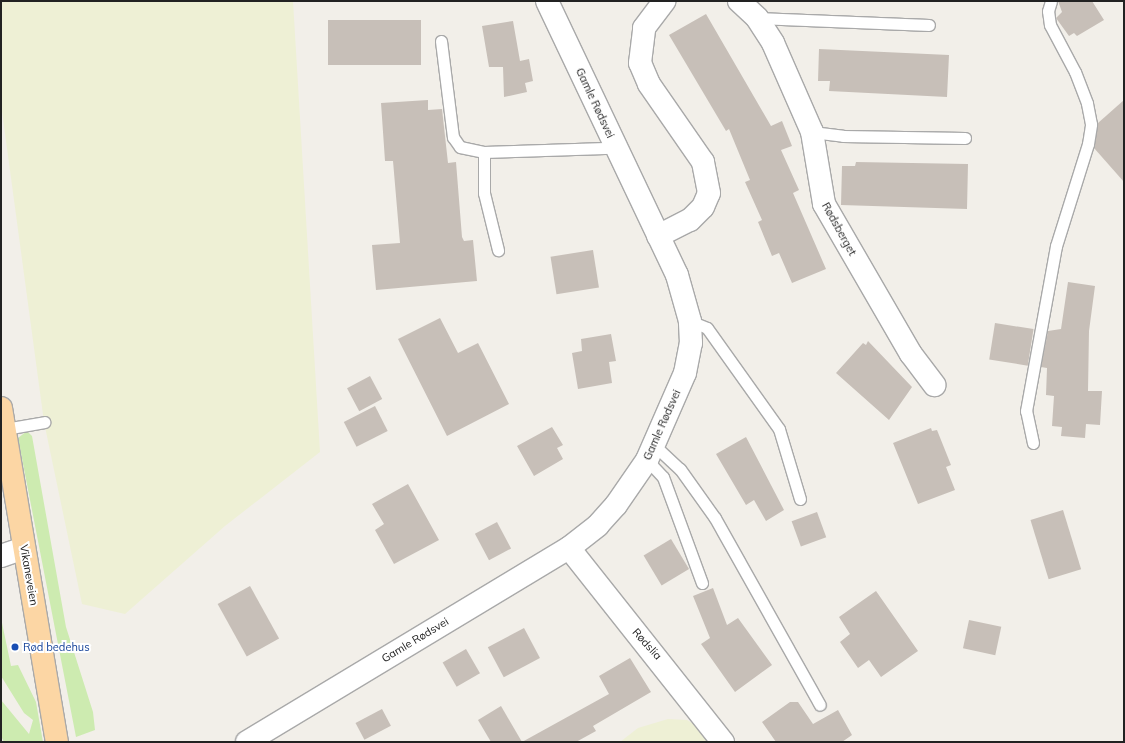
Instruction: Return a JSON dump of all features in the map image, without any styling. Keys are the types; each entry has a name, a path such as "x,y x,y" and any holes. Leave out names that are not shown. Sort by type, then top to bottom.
{"main road":[{"name":"Vikaneveien","path":"1,408 57,742"}],"street":[{"name":"Gamle Rødsvei","path":"247,742 569,548 616,505 651,453 685,373 691,343 690,321 680,282 547,1"},
{"path":"658,236 690,220 703,207 709,193 703,162 648,84 640,63 644,28 664,1"},
{"name":"Rødsberget","path":"739,1 757,18 773,43 812,132 824,204 911,354 934,385"},
{"path":"1,556 24,548"},
{"name":"Rødslia","path":"569,548 723,742"}],"lane":[{"path":"1034,443 1026,411 1054,254 1063,217 1088,144 1091,124 1088,103 1075,72 1050,25 1048,11 1051,1"},
{"path":"757,18 929,25"},
{"path":"442,40 453,137 460,147 484,152 605,148 615,144"},
{"path":"812,132 843,136 965,138"},
{"path":"484,152 484,193 498,250"},
{"path":"690,321 707,328 779,429 800,499"},
{"path":"5,429 44,422"},
{"path":"651,453 663,477 702,583"},
{"path":"651,453 680,469 715,518 820,705"}],"green space":[{"path":"1,1 293,1 320,452 225,526 125,614 82,604 44,422 1,104"},
{"path":"27,431 32,436 66,627 93,712 95,730 76,737 18,438"},
{"path":"1,618 11,666 18,665 36,702 43,742 4,742 1,736 1,700 29,734 33,720 24,713 1,676"},
{"path":"668,719 687,720 710,734 715,742 620,742 638,728"}],"building":[{"path":"1058,1 1092,1 1104,20 1077,36 1074,33 1069,36 1056,18 1062,12"},
{"path":"706,14 771,126 782,121 792,146 781,150 799,190 793,193 826,269 792,283 779,253 772,256 758,222 762,220 745,182 750,180 729,129 726,131 669,35"},
{"path":"328,20 421,20 421,65 328,65"},
{"path":"513,21 520,61 529,59 533,81 525,83 527,92 504,97 503,67 489,67 482,26"},
{"path":"819,49 949,55 947,97 829,91 830,81 818,81"},
{"path":"428,100 428,110 442,109 448,163 456,162 462,237 464,241 473,240 477,281 376,290 372,245 400,243 393,161 385,161 381,103"},
{"path":"1124,100 1124,182 1094,148 1098,123"},
{"path":"856,162 968,164 967,209 841,205 842,166 855,166"},
{"path":"593,250 599,288 556,294 551,257"},
{"path":"1068,282 1095,286 1089,331 1088,391 1102,391 1100,425 1086,424 1085,438 1061,436 1062,427 1052,426 1054,396 1046,395 1047,368 1041,367 1048,331 1061,329"},
{"path":"440,318 458,353 478,343 509,404 447,436 398,339"},
{"path":"995,323 1034,329 1028,366 989,360"},
{"path":"611,334 616,361 609,362 612,383 578,389 572,353 582,351 581,339"},
{"path":"868,341 912,387 889,420 836,373 863,343 866,345"},
{"path":"370,376 382,399 359,411 347,388"},
{"path":"375,406 388,431 357,447 344,422"},
{"path":"552,427 563,445 557,448 563,459 534,476 517,446"},
{"path":"931,428 932,431 937,430 951,465 946,467 955,490 918,504 893,443"},
{"path":"746,437 784,510 766,521 754,500 746,505 716,454"},
{"path":"408,484 439,540 394,564 375,530 384,524 372,504"},
{"path":"1063,510 1081,569 1049,579 1030,520"},
{"path":"817,512 826,537 801,547 792,521"},
{"path":"497,522 511,548 489,560 475,534"},
{"path":"671,539 689,569 662,585 644,555"},
{"path":"250,586 279,638 247,656 218,604"},
{"path":"713,588 727,625 738,618 772,665 735,692 701,644 710,638 693,596"},
{"path":"876,591 918,651 881,677 869,660 858,668 840,642 850,634 839,617"},
{"path":"969,620 1001,627 995,655 963,648"},
{"path":"524,628 540,658 504,677 488,647"},
{"path":"466,649 480,673 457,687 443,662"},
{"path":"630,658 651,692 593,726 596,731 576,742 522,742 609,694 599,676"},
{"path":"790,702 798,702 813,724 838,710 852,735 842,742 776,742 762,722"},
{"path":"501,706 522,742 491,742 478,720"},
{"path":"382,709 391,726 364,740 356,723"}],"place":[{"name":"Rød bedehus","path":"15,647"}]}
